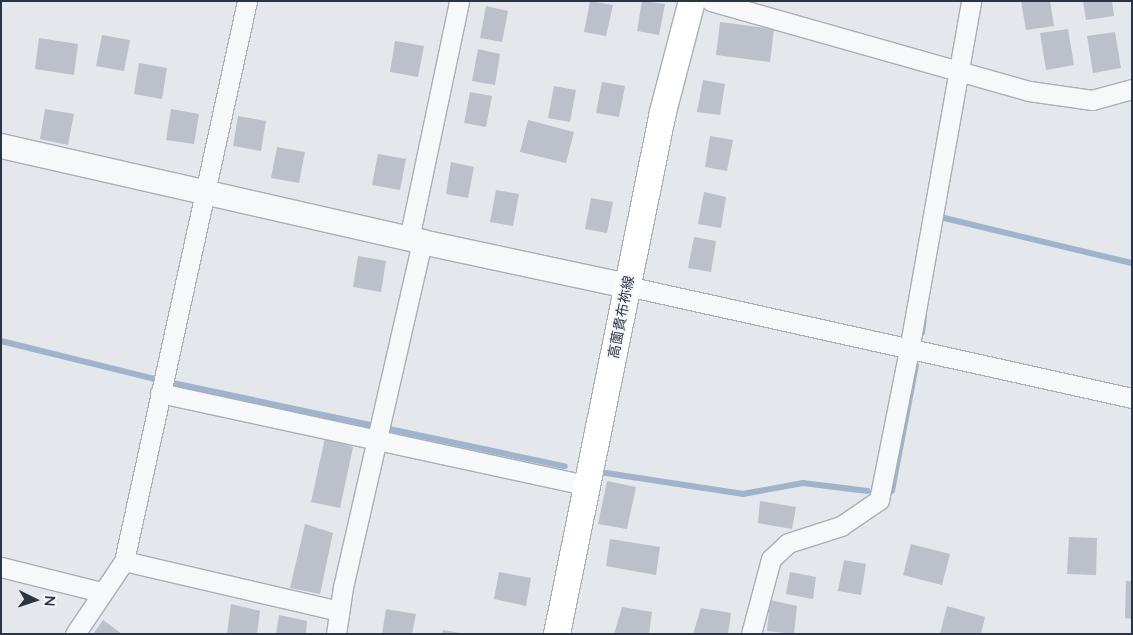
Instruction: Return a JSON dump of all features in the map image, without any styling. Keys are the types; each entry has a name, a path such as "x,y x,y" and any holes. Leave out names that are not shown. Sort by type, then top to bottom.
{"main road":[{"name":"高薗貴布祢線","path":"557,634 663,112 692,1"}],"street":[{"path":"75,634 101,592 124,561 247,1"},
{"path":"336,634 338,611 380,434 459,1"},
{"path":"711,1 1029,91 1092,100 1132,89"},
{"path":"751,634 771,559 788,543 841,526 878,500 909,350 926,239 960,72 971,1"},
{"path":"1,146 416,241 1132,398"},
{"path":"162,386 380,434 587,485"},
{"path":"124,561 338,611"},
{"path":"1,567 101,592"}],"building":[{"path":"590,1 613,5 606,36 584,32"},
{"path":"642,1 665,4 659,35 637,31"},
{"path":"1021,1 1050,1 1054,26 1026,30"},
{"path":"1083,1 1112,1 1114,16 1086,20"},
{"path":"486,6 508,11 502,42 480,38"},
{"path":"720,22 774,29 770,62 716,55"},
{"path":"1068,29 1074,65 1046,70 1040,33"},
{"path":"1115,32 1121,68 1093,73 1087,36"},
{"path":"102,35 130,40 124,71 96,66"},
{"path":"39,38 78,44 74,75 35,69"},
{"path":"395,41 424,46 418,77 390,72"},
{"path":"478,49 500,54 495,85 472,81"},
{"path":"139,63 167,68 162,99 134,94"},
{"path":"703,80 725,84 720,115 697,112"},
{"path":"602,82 625,86 619,117 596,113"},
{"path":"554,86 576,90 570,122 548,118"},
{"path":"470,92 492,96 486,127 464,123"},
{"path":"45,109 74,114 68,145 40,139"},
{"path":"171,109 199,114 194,144 166,140"},
{"path":"238,116 266,121 261,151 233,146"},
{"path":"528,120 574,132 566,163 520,152"},
{"path":"710,136 733,140 727,171 705,167"},
{"path":"277,147 305,152 299,183 271,178"},
{"path":"378,154 406,159 400,190 372,185"},
{"path":"451,162 474,167 468,198 446,194"},
{"path":"496,190 519,194 513,226 490,222"},
{"path":"704,192 726,197 721,228 698,224"},
{"path":"591,198 613,202 607,233 585,229"},
{"path":"694,237 716,241 711,272 688,268"},
{"path":"358,256 386,261 381,292 353,287"},
{"path":"325,438 353,447 340,508 311,502"},
{"path":"607,481 636,487 627,529 598,524"},
{"path":"760,501 796,507 792,529 758,523"},
{"path":"305,524 333,533 320,594 290,588"},
{"path":"1069,537 1097,538 1096,575 1067,574"},
{"path":"610,539 660,547 656,575 606,566"},
{"path":"911,544 950,554 942,585 903,575"},
{"path":"844,560 866,564 861,595 838,591"},
{"path":"499,572 531,578 526,606 494,599"},
{"path":"790,572 816,577 813,599 786,594"},
{"path":"1126,581 1132,581 1132,619 1125,618"},
{"path":"770,600 797,606 794,634 767,631"},
{"path":"231,604 260,611 257,634 227,634"},
{"path":"947,606 985,617 981,634 940,634"},
{"path":"622,607 652,612 649,634 614,634"},
{"path":"701,608 731,613 728,634 693,634"},
{"path":"386,609 416,614 412,634 382,634"},
{"path":"279,615 307,621 306,634 276,634"},
{"path":"103,620 122,634 93,634"},
{"path":"443,630 460,633 460,634 442,634"}],"waterway":[{"path":"939,223 940,217 1132,263"},
{"path":"922,333 924,317"},
{"path":"1,341 154,379 565,466"},
{"path":"892,491 916,365"},
{"path":"606,473 743,494 803,483 868,491"}]}
